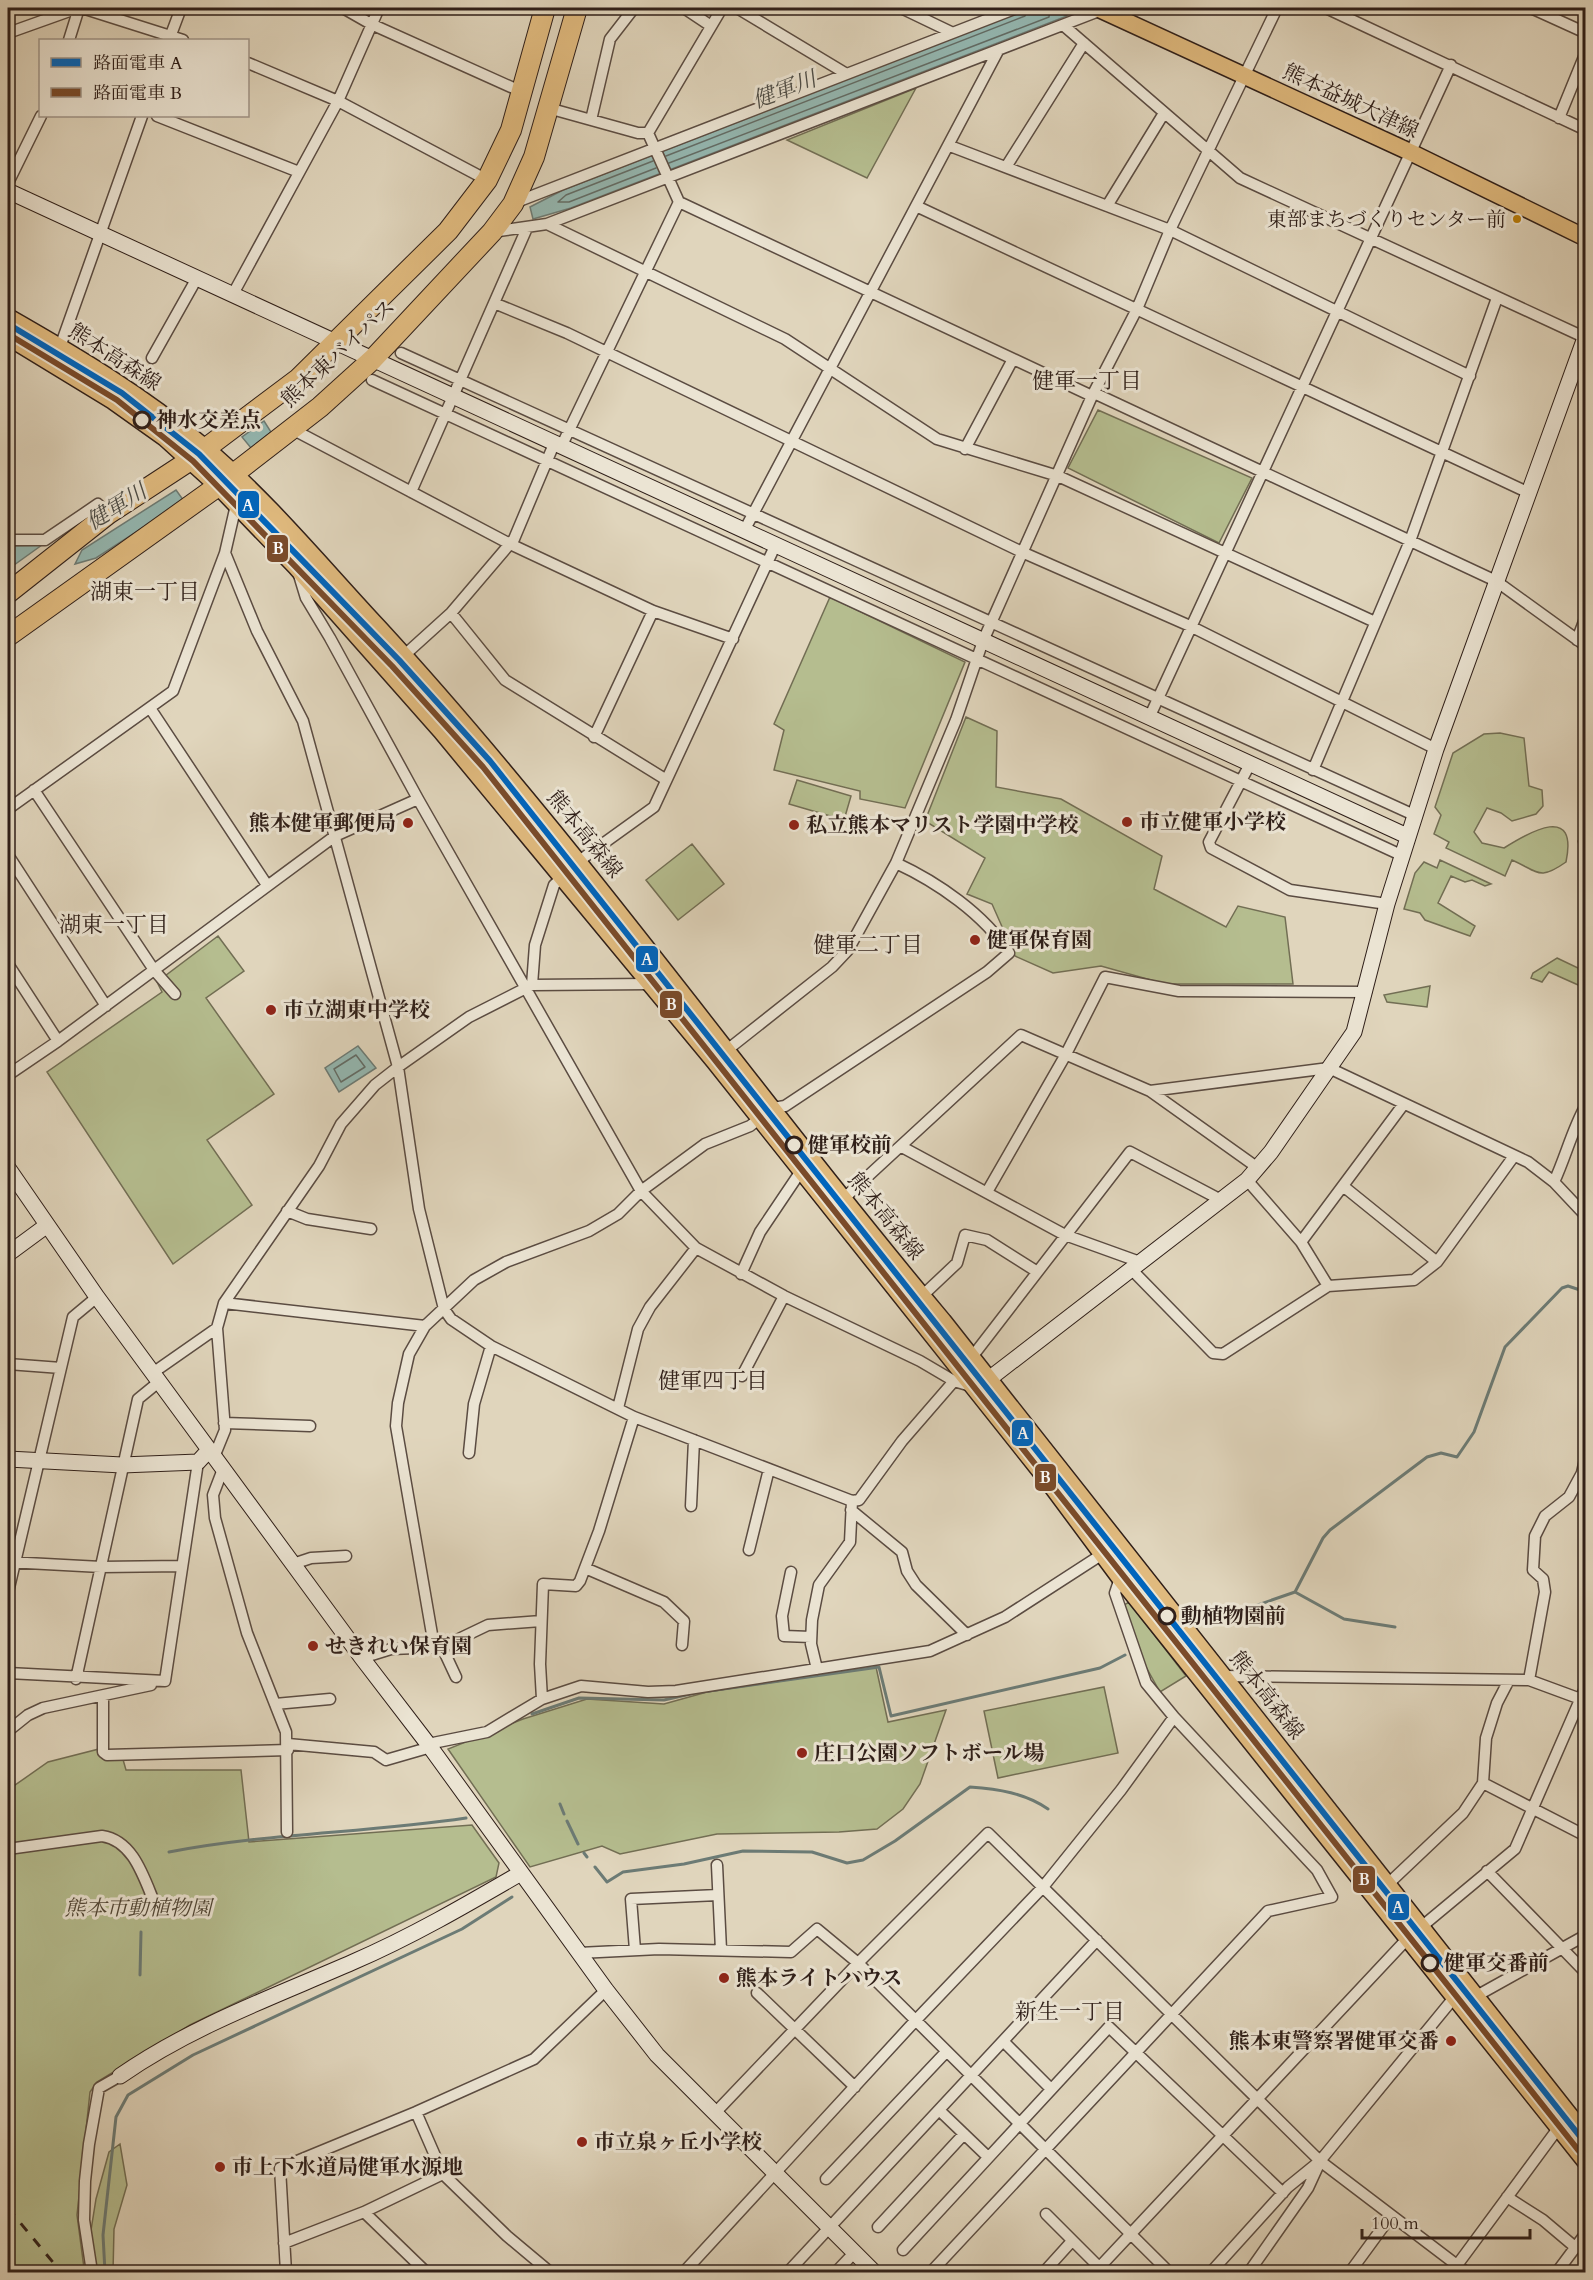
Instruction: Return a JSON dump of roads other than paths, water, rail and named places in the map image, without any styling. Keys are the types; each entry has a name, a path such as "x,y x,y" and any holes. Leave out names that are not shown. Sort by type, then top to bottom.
{"highway":[{"name":"熊本東バイパス","path":"12,584 108,513 189,461 298,380 448,231 487,180 511,130 520,91 545,8"},
{"name":"熊本東バイパス","path":"8,636 292,429 373,359 492,232 513,204 534,157 577,8"}],"main road":[{"name":"熊本益城大津線","path":"1102,8 1412,153 1586,238"},
{"name":"熊本高森線","path":"8,317 129,389 205,448 225,480 236,505 296,567 388,670 650,984 773,1108 838,1204 1120,1578 1415,1933 1464,1996 1558,2129 1586,2162"},
{"name":"熊本高森線","path":"8,337 113,401 165,438 189,461 225,480 403,655 579,861 720,1056 759,1119 801,1171 838,1204 922,1296 972,1357 1387,1884 1415,1933"},
{"name":"熊本高森線","path":"1464,1996 1586,2136"}],"street":[{"path":"8,33 80,8 170,38 181,8"},
{"path":"69,39 80,8"},
{"path":"343,8 371,24 520,91"},
{"path":"233,294 338,101 379,8"},
{"path":"591,120 610,39 633,8"},
{"path":"684,8 711,26"},
{"path":"648,133 722,8"},
{"path":"737,8 845,73"},
{"path":"901,8 951,32"},
{"path":"513,204 657,153 845,73 1017,8"},
{"path":"492,232 547,224 999,51 1102,8"},
{"path":"720,1056 848,950 896,863 956,720 982,641 1024,553 1093,395 1137,309 1170,230 1276,8"},
{"path":"1326,8 1586,130"},
{"path":"1531,8 1586,33"},
{"path":"296,567 306,598 335,646 418,799 528,987 641,1191 696,1248 741,1274 920,1361 954,1381 974,1387 989,1379 1247,1180 1258,1168 1354,1032 1407,836 1527,492 1585,337 1240,178 1063,25"},
{"path":"1006,167 1084,43"},
{"path":"744,531 999,51"},
{"path":"1559,118 1586,52"},
{"path":"249,63 338,101 487,180"},
{"path":"1149,718 1451,65"},
{"path":"548,108 648,133"},
{"path":"1107,206 1164,113"},
{"path":"8,183 41,117"},
{"path":"60,347 142,117"},
{"path":"160,117 299,172"},
{"path":"648,133 666,179 679,202 1013,359 1496,581 1581,643 1586,616"},
{"path":"950,146 1170,230 1470,376"},
{"path":"8,191 1407,836"},
{"path":"388,670 451,613 510,544 547,462 570,430 679,202"},
{"path":"916,206 1527,492"},
{"path":"547,224 785,339 831,367 937,439 1058,476 1225,555 1375,622"},
{"path":"411,492 527,228"},
{"path":"152,358 197,278"},
{"path":"1313,770 1410,541 1497,298"},
{"path":"494,303 607,351 1024,553 1190,626 1436,749"},
{"path":"401,353 1414,815"},
{"path":"965,449 1013,359"},
{"path":"372,380 1401,855"},
{"path":"292,429 510,544 653,611 733,639"},
{"path":"8,540 24,538 45,540 98,504 108,513"},
{"path":"8,809 173,692 225,553 236,505"},
{"path":"528,987 535,945 548,899 562,876 579,861 654,807 775,546"},
{"path":"225,553 257,631 303,721 398,1067 419,1209 444,1309 451,1319 490,1346 634,1417 769,1469 852,1506 902,1552 907,1571 916,1585 967,1635"},
{"path":"594,737 653,611"},
{"path":"451,613 505,680 665,779"},
{"path":"150,708 267,885"},
{"path":"1250,764 1209,842 1211,848 1290,890 1387,904"},
{"path":"34,790 154,970 175,994"},
{"path":"8,1075 106,1006 335,836 418,799"},
{"path":"8,855 106,1006"},
{"path":"456,1677 442,1647 433,1640 396,1426 398,1403 410,1354 425,1326 474,1280 506,1262 590,1231 618,1214 641,1191 705,1144 759,1119 773,1108 785,1106 987,972 1010,953 987,926 956,899 896,863"},
{"path":"8,964 58,1041"},
{"path":"987,1192 1065,1056 1105,977 1163,990 1366,992"},
{"path":"287,1832 288,1747 275,1704 247,1633 215,1518 213,1495 216,1458 223,1440 224,1423 217,1328 224,1303 319,1166 341,1124 375,1085 398,1067 469,1017 528,987 650,984"},
{"path":"838,1204 1021,1035 1150,1091 1258,1168"},
{"path":"1150,1091 1329,1068 1403,1105 1528,1162 1554,1182 1586,1216"},
{"path":"1301,1242 1403,1105"},
{"path":"1554,1182 1567,1154 1573,1126 1586,1105"},
{"path":"902,1147 1065,1235 1135,1266 1213,1353 1223,1354 1328,1286 1414,1280 1437,1262 1514,1156"},
{"path":"972,1357 1036,1271 1130,1152 1221,1200"},
{"path":"8,1168 46,1226 158,1376 362,1658 430,1745 606,1990 657,2055 874,2272"},
{"path":"741,1274 760,1232 801,1171"},
{"path":"1247,1180 1301,1242 1328,1286"},
{"path":"1343,1186 1437,1262"},
{"path":"287,1211 307,1219 371,1229"},
{"path":"8,1254 46,1226"},
{"path":"922,1296 957,1263 965,1235 987,1240 1036,1271"},
{"path":"618,1408 638,1329 650,1307 696,1248"},
{"path":"742,1376 784,1296"},
{"path":"8,1592 11,1562 74,1317 98,1297"},
{"path":"224,1303 425,1326"},
{"path":"76,1679 138,1399 158,1376 217,1328"},
{"path":"469,1453 472,1415 490,1346"},
{"path":"8,1364 61,1368"},
{"path":"817,1669 811,1637 819,1585 850,1542 852,1506 859,1500 902,1441 954,1381"},
{"path":"542,1699 540,1664 543,1584 576,1586 599,1531 634,1417"},
{"path":"224,1423 310,1426"},
{"path":"691,1506 694,1440"},
{"path":"1529,1680 1545,1592 1543,1579 1533,1570 1535,1536 1545,1516 1569,1497 1584,1474 1586,1455"},
{"path":"8,1459 122,1465 198,1462 216,1458"},
{"path":"165,1681 198,1462"},
{"path":"749,1550 769,1469"},
{"path":"103,1696 104,1752 107,1755 288,1747 374,1752 386,1760 430,1745 487,1732 542,1699 581,1686 648,1692 676,1691 930,1652 1005,1617 1118,1544"},
{"path":"293,1564 311,1558 346,1556"},
{"path":"11,1562 101,1567 182,1566"},
{"path":"931,2272 1268,1911 1332,1897 1317,1870 1174,1718 1146,1683 1139,1669 1115,1593 1120,1578 1134,1562"},
{"path":"585,1568 664,1602 684,1621 681,1645"},
{"path":"791,1572 782,1616 784,1636 811,1637"},
{"path":"362,1658 391,1649 442,1647 488,1625 542,1621"},
{"path":"8,1674 76,1679 165,1681"},
{"path":"1223,1676 1529,1680 1582,1699"},
{"path":"1387,1884 1463,1813 1483,1784 1486,1738 1497,1703 1509,1680"},
{"path":"8,1731 28,1715 43,1708 165,1681"},
{"path":"1046,2214 1098,2270 1415,1933 1515,1849 1586,1686"},
{"path":"275,1704 330,1699"},
{"path":"684,2272 915,2021 1043,1887 1121,1791 1174,1718"},
{"path":"1483,1784 1586,1836"},
{"path":"715,2113 858,1963 988,1833 1320,2161 1458,2270 1568,2113"},
{"path":"8,1849 102,1836 116,1839 131,1852 158,1911"},
{"path":"717,1865 721,1950"},
{"path":"1487,1871 1586,1973"},
{"path":"92,2272 84,2220 88,2144 99,2088 148,2057 221,2019 354,1962 440,1921 521,1873"},
{"path":"635,1950 631,1899 717,1895"},
{"path":"579,1953 635,1950 791,1952 817,1929 858,1963 1169,2272"},
{"path":"1211,2272 1283,2193 1320,2161 1464,1996 1586,1935"},
{"path":"788,2272 1097,1940"},
{"path":"286,2272 280,2168 416,2112 534,2059 606,1990"},
{"path":"757,1993 855,2087"},
{"path":"903,2250 1109,2027 1283,2193"},
{"path":"1003,2041 1051,2089"},
{"path":"826,2179 946,2052"},
{"path":"939,2109 988,2157"},
{"path":"416,2112 443,2174 507,2236 550,2272"},
{"path":"878,2227 964,2134"},
{"path":"1249,2272 1308,2188 1320,2161"},
{"path":"284,2243 364,2212 443,2174"},
{"path":"1507,2198 1542,2220 1575,2247"},
{"path":"364,2212 426,2272"},
{"path":"1350,2272 1391,2216"},
{"path":"1557,2272 1586,2233"},
{"path":"1044,2272 1072,2241"},
{"path":"836,2272 854,2253"}],"water":[{"path":"1030,8 1050,8 1067,16 571,208 533,219 530,207 563,190"},
{"path":"264,421 271,432 251,448 242,437"},
{"path":"176,490 184,501 96,558 75,564 82,550"},
{"path":"42,545 14,565 8,565 8,546"},
{"path":"358,1046 376,1068 339,1092 325,1068"}],"waterway":[{"path":"1203,1624 1295,1592 1323,1538 1330,1530 1427,1457 1441,1453 1457,1457 1474,1432 1505,1347 1562,1288 1568,1286 1586,1292"},
{"path":"1295,1592 1344,1619 1395,1627"},
{"path":"702,1692 879,1667 891,1716 1100,1668 1125,1655"},
{"path":"532,1714 579,1698 664,1700 695,1693"},
{"path":"595,1867 607,1882 623,1872 684,1864 743,1851 812,1852 847,1863 863,1860 895,1841 970,1787 1011,1793 1030,1799 1048,1809"},
{"path":"560,1804 564,1814"},
{"path":"169,1852 243,1841 466,1818"},
{"path":"567,1821 578,1844"},
{"path":"584,1853 587,1857"},
{"path":"105,2272 103,2235 116,2117 128,2095 193,2055 462,1929 512,1897"},
{"path":"140,1975 141,1932"}],"railway":[{"path":"8,2208 61,2272"}],"tram line":[{"name":"A","path":"8,324 122,393 199,454 399,660 490,761 1586,2144"},
{"name":"B","path":"8,334 117,400 193,461 392,666 483,767 1579,2151"}],"place":[{"name":"東部まちづくりセンター前","path":"1517,219"},
{"name":"神水交差点","path":"142,420"},
{"name":"市立健軍小学校","path":"1127,822"},
{"name":"熊本健軍郵便局","path":"408,823"},
{"name":"私立熊本マリスト学園中学校","path":"794,825"},
{"name":"健軍保育園","path":"975,940"},
{"name":"市立湖東中学校","path":"271,1010"},
{"name":"健軍校前","path":"794,1145"},
{"name":"動植物園前","path":"1167,1616"},
{"name":"せきれい保育園","path":"313,1646"},
{"name":"庄口公園ソフトボール場","path":"802,1753"},
{"name":"健軍交番前","path":"1430,1963"},
{"name":"熊本ライトハウス","path":"724,1978"},
{"name":"熊本東警察署健軍交番","path":"1451,2041"},
{"name":"市立泉ヶ丘小学校","path":"582,2142"},
{"name":"市上下水道局健軍水源地","path":"220,2167"}],"district":[{"name":"健軍一丁目","path":"1087,380"},
{"name":"湖東一丁目","path":"145,591"},
{"name":"湖東一丁目","path":"114,924"},
{"name":"健軍二丁目","path":"868,944"},
{"name":"健軍四丁目","path":"713,1380"},
{"name":"新生一丁目","path":"1070,2011"}],"water label":[{"name":"健軍川","path":"784,89"},
{"name":"健軍川","path":"116,506"}],"park label":[{"name":"熊本市動植物園","path":"138,1908"}]}
